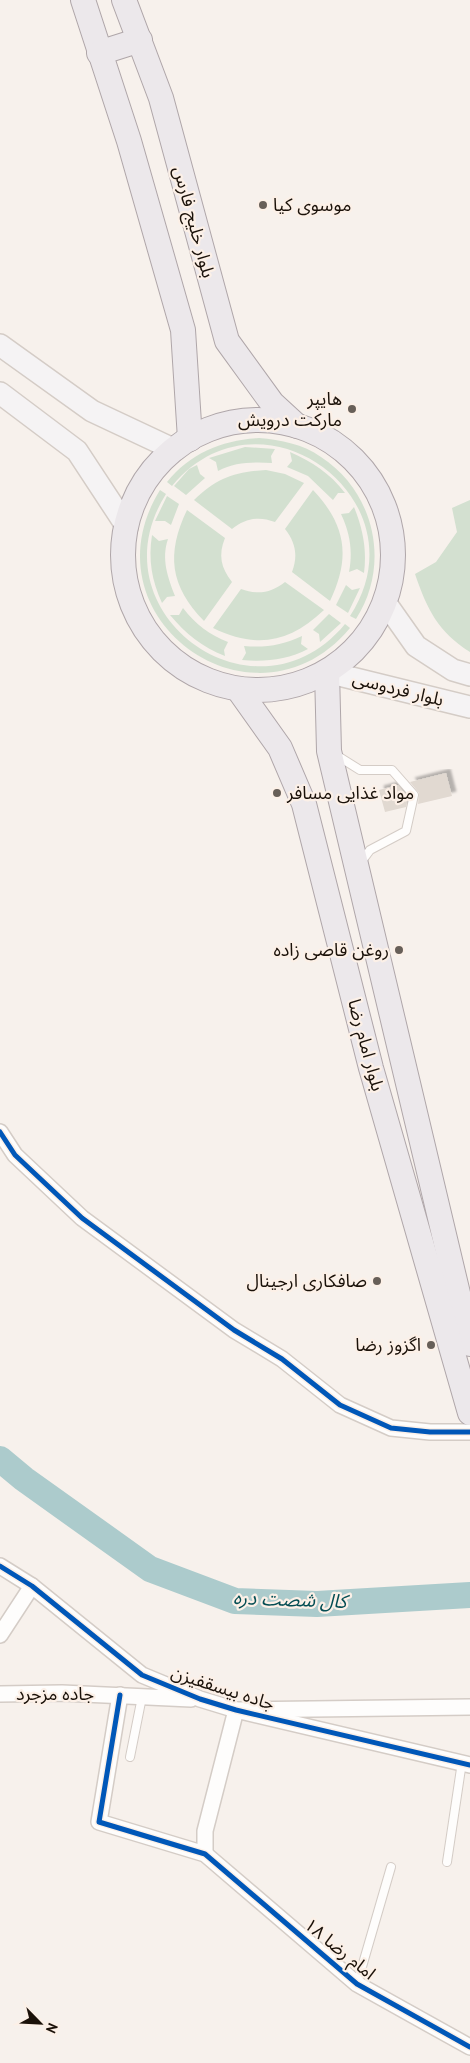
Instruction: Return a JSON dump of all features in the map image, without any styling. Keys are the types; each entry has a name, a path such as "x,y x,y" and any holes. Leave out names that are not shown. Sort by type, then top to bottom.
{"main road":[{"path":"83,0 129,141 182,330 182,444"},
{"name":"بلوار خلیج فارس","path":"124,0 161,98 227,341 272,403 296,426"},
{"path":"99,53 140,40"},
{"path":"260,420 296,426 314,432 345,452 358,464 379,494 388,520 393,548 390,584 385,602 377,619 356,649 327,672 310,680 275,690 238,689 220,685 187,670 172,660 147,632 134,608 126,582 124,563 127,527 140,492 161,462 182,444 206,431 242,421 260,420"},
{"name":"بلوار امام رضا","path":"327,672 329,751 470,1344"},
{"name":"بلوار امام رضا","path":"238,689 280,748 304,804 372,1068 470,1413"},
{"path":"372,1068 402,1060"}],"street":[{"path":"0,345 92,411 182,444"},
{"path":"0,393 77,451 127,527"},
{"name":"بلوار فردوسی","path":"385,602 416,646 453,670 470,675"},
{"name":"بلوار فردوسی","path":"327,672 470,707"},
{"path":"0,1132 15,1155 82,1218 234,1330 282,1359 340,1405 391,1428 430,1432 470,1432"},
{"name":"جاده بیسقفیزن","path":"0,1566 32,1586 142,1675 200,1699 236,1710 466,1763"},
{"path":"0,1635 32,1586"},
{"name":"جاده مزجرد","path":"0,1694 120,1695 200,1699"},
{"path":"120,1695 99,1822 205,1854 205,1831 236,1710 470,1707"},
{"name":"امام رضا ۱۸","path":"205,1854 357,1984 470,2048"}],"lane":[{"path":"329,751 360,770 392,770 414,795 406,831 370,850 356,867"},
{"path":"130,1757 142,1697"},
{"path":"448,1862 466,1763"},
{"path":"357,1984 391,1867"}],"green space":[{"path":"259,438 292,443 321,457 339,472 354,489 365,509 372,531 375,553 373,576 367,598 356,619 350,616 368,573 367,532 351,495 323,467 287,449 248,444 208,456 172,486 167,482 186,463 208,450 220,445"},
{"path":"245,447 275,449 271,456 272,463 244,463 218,471 216,462 209,458"},
{"path":"290,452 320,469 345,493 338,493 333,500 308,476 287,467 292,461"},
{"path":"197,465 200,474 205,478 186,495 174,486 189,469"},
{"path":"266,470 285,474 304,483 275,522 253,519 242,522 232,529 194,500 218,481 244,472"},
{"path":"160,490 166,494 149,538 150,580 166,616 194,644 229,662 269,666 309,654 345,624 350,628 311,660 269,673 227,668 190,650 160,620 143,582 142,537"},
{"path":"313,490 333,516 342,542 341,570 330,601 292,572 295,550 292,539 285,529"},
{"path":"167,496 179,504 171,525 165,521 155,521"},
{"path":"470,500 470,652 450,636 435,619 424,598 415,574 436,562 457,532 452,508"},
{"path":"354,507 360,523 363,540 365,556 364,573 357,569 349,572 350,542 341,514 349,513"},
{"path":"187,510 225,538 221,556 225,572 232,582 204,621 184,595 175,569 176,541"},
{"path":"152,535 159,541 168,539 165,561 175,596 167,597 162,603 152,570 150,553"},
{"path":"285,582 324,610 298,630 272,639 244,639 213,628 241,589 264,592 275,589"},
{"path":"346,585 352,590 360,588 348,613 336,605"},
{"path":"183,608 203,628 228,642 224,650 225,656 195,639 170,615 179,615"},
{"path":"329,614 341,623 320,642 319,634 313,630"},
{"path":"302,636 301,644 308,649 300,653 276,659 242,660 246,653 244,646 274,645"}],"building":[{"path":"446,773 452,796 418,804 419,793 410,782"},
{"path":"398,785 408,797 406,807 385,812 379,790"}],"waterway":[{"name":"کال شصت دره","path":"0,1459 24,1479 150,1569 235,1601 317,1604 470,1595"}],"cycle path":[{"path":"0,1132 15,1155 82,1218 234,1330 282,1359 340,1405 391,1428 430,1432 470,1432"},
{"path":"0,1566 32,1586 142,1675 200,1699 236,1710 470,1765"},
{"path":"120,1695 99,1822 205,1854 357,1984 470,2047"}],"place":[{"name":"موسوی کیا","path":"263,205"},
{"name":"هایپر مارکت درویش","path":"352,409"},
{"name":"مواد غذایی مسافر","path":"277,793"},
{"name":"روغن قاصی زاده","path":"399,950"},
{"name":"صافکاری ارجینال","path":"377,1281"},
{"name":"اگزوز رضا","path":"431,1345"}]}
